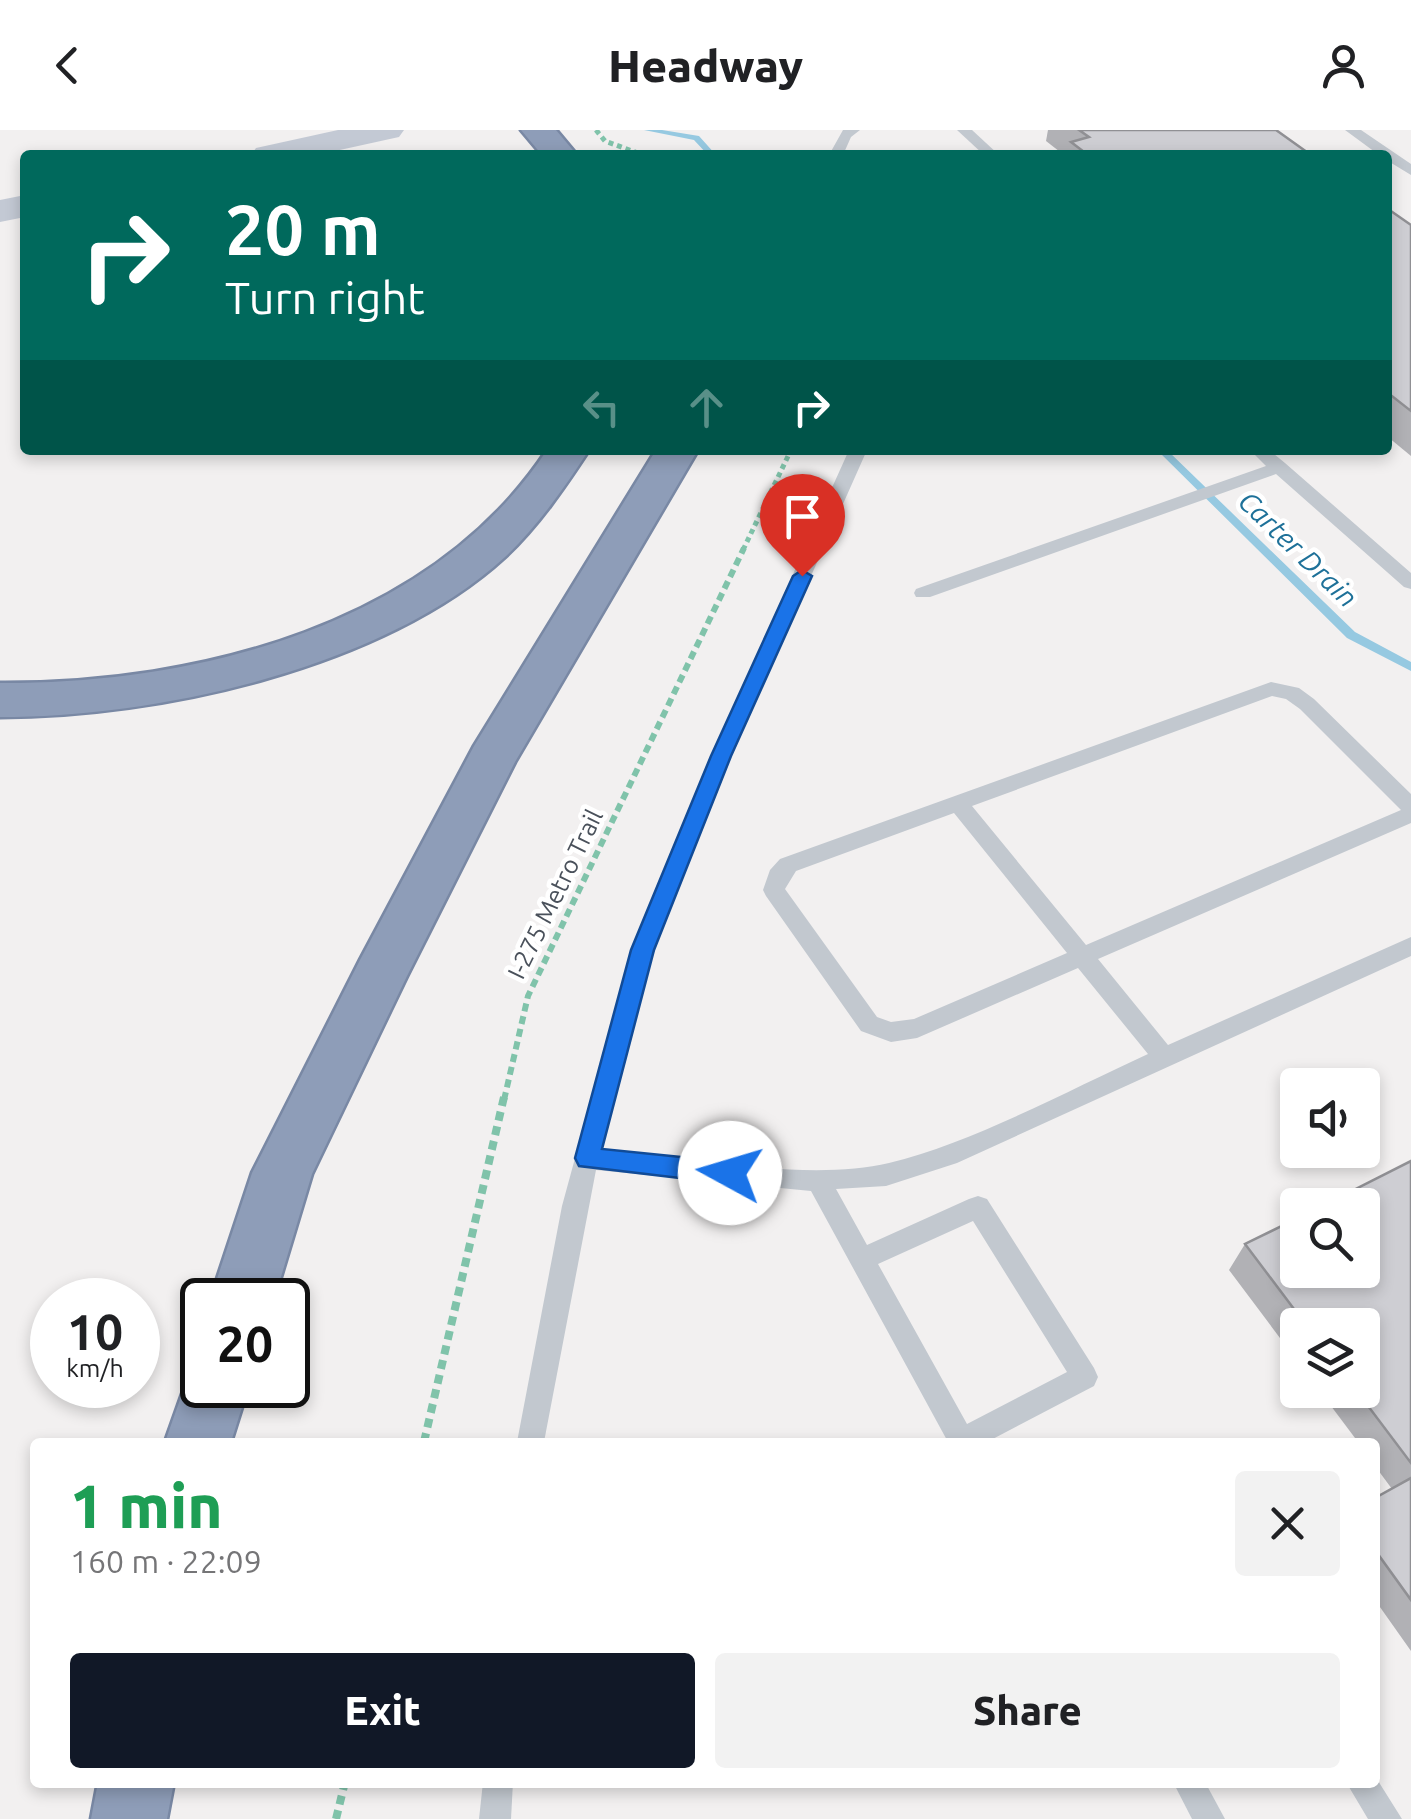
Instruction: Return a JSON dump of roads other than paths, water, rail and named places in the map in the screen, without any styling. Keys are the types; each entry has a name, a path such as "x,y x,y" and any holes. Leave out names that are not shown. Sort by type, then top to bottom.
{"highway":[{"path":"538,130 556,150"},
{"path":"0,700 113,693 215,675 338,636 458,572 538,499 565,455"},
{"path":"249,1278 282,1173 379,976 492,759 674,455"},
{"path":"199,1438 209,1408"},
{"path":"129,1819 135,1788"}],"main road":[{"path":"292,150 388,130"}],"lane":[{"path":"964,130 986,150"},
{"path":"1352,130 1381,150"},
{"path":"531,1438 587,1158 642,950 721,756 856,455"},
{"path":"1265,455 1411,583"},
{"path":"922,593 1278,467"},
{"path":"1272,689 1292,693 1307,704 1411,810 917,1028 891,1032 870,1024 774,890 778,876 788,865 1272,689"},
{"path":"956,801 1164,1057"},
{"path":"587,1158 818,1180 886,1176 948,1155 1411,946"},
{"path":"818,1180 960,1438"},
{"path":"862,1260 978,1207 1086,1377 968,1438"},
{"path":"495,1819 498,1788"},
{"path":"1191,1788 1208,1819"},
{"path":"1365,1788 1386,1819"}],"waterway":[{"name":"Carter Drain","path":"648,130 696,138 707,150"},
{"name":"Carter Drain","path":"1167,455 1351,635 1411,667"}]}
